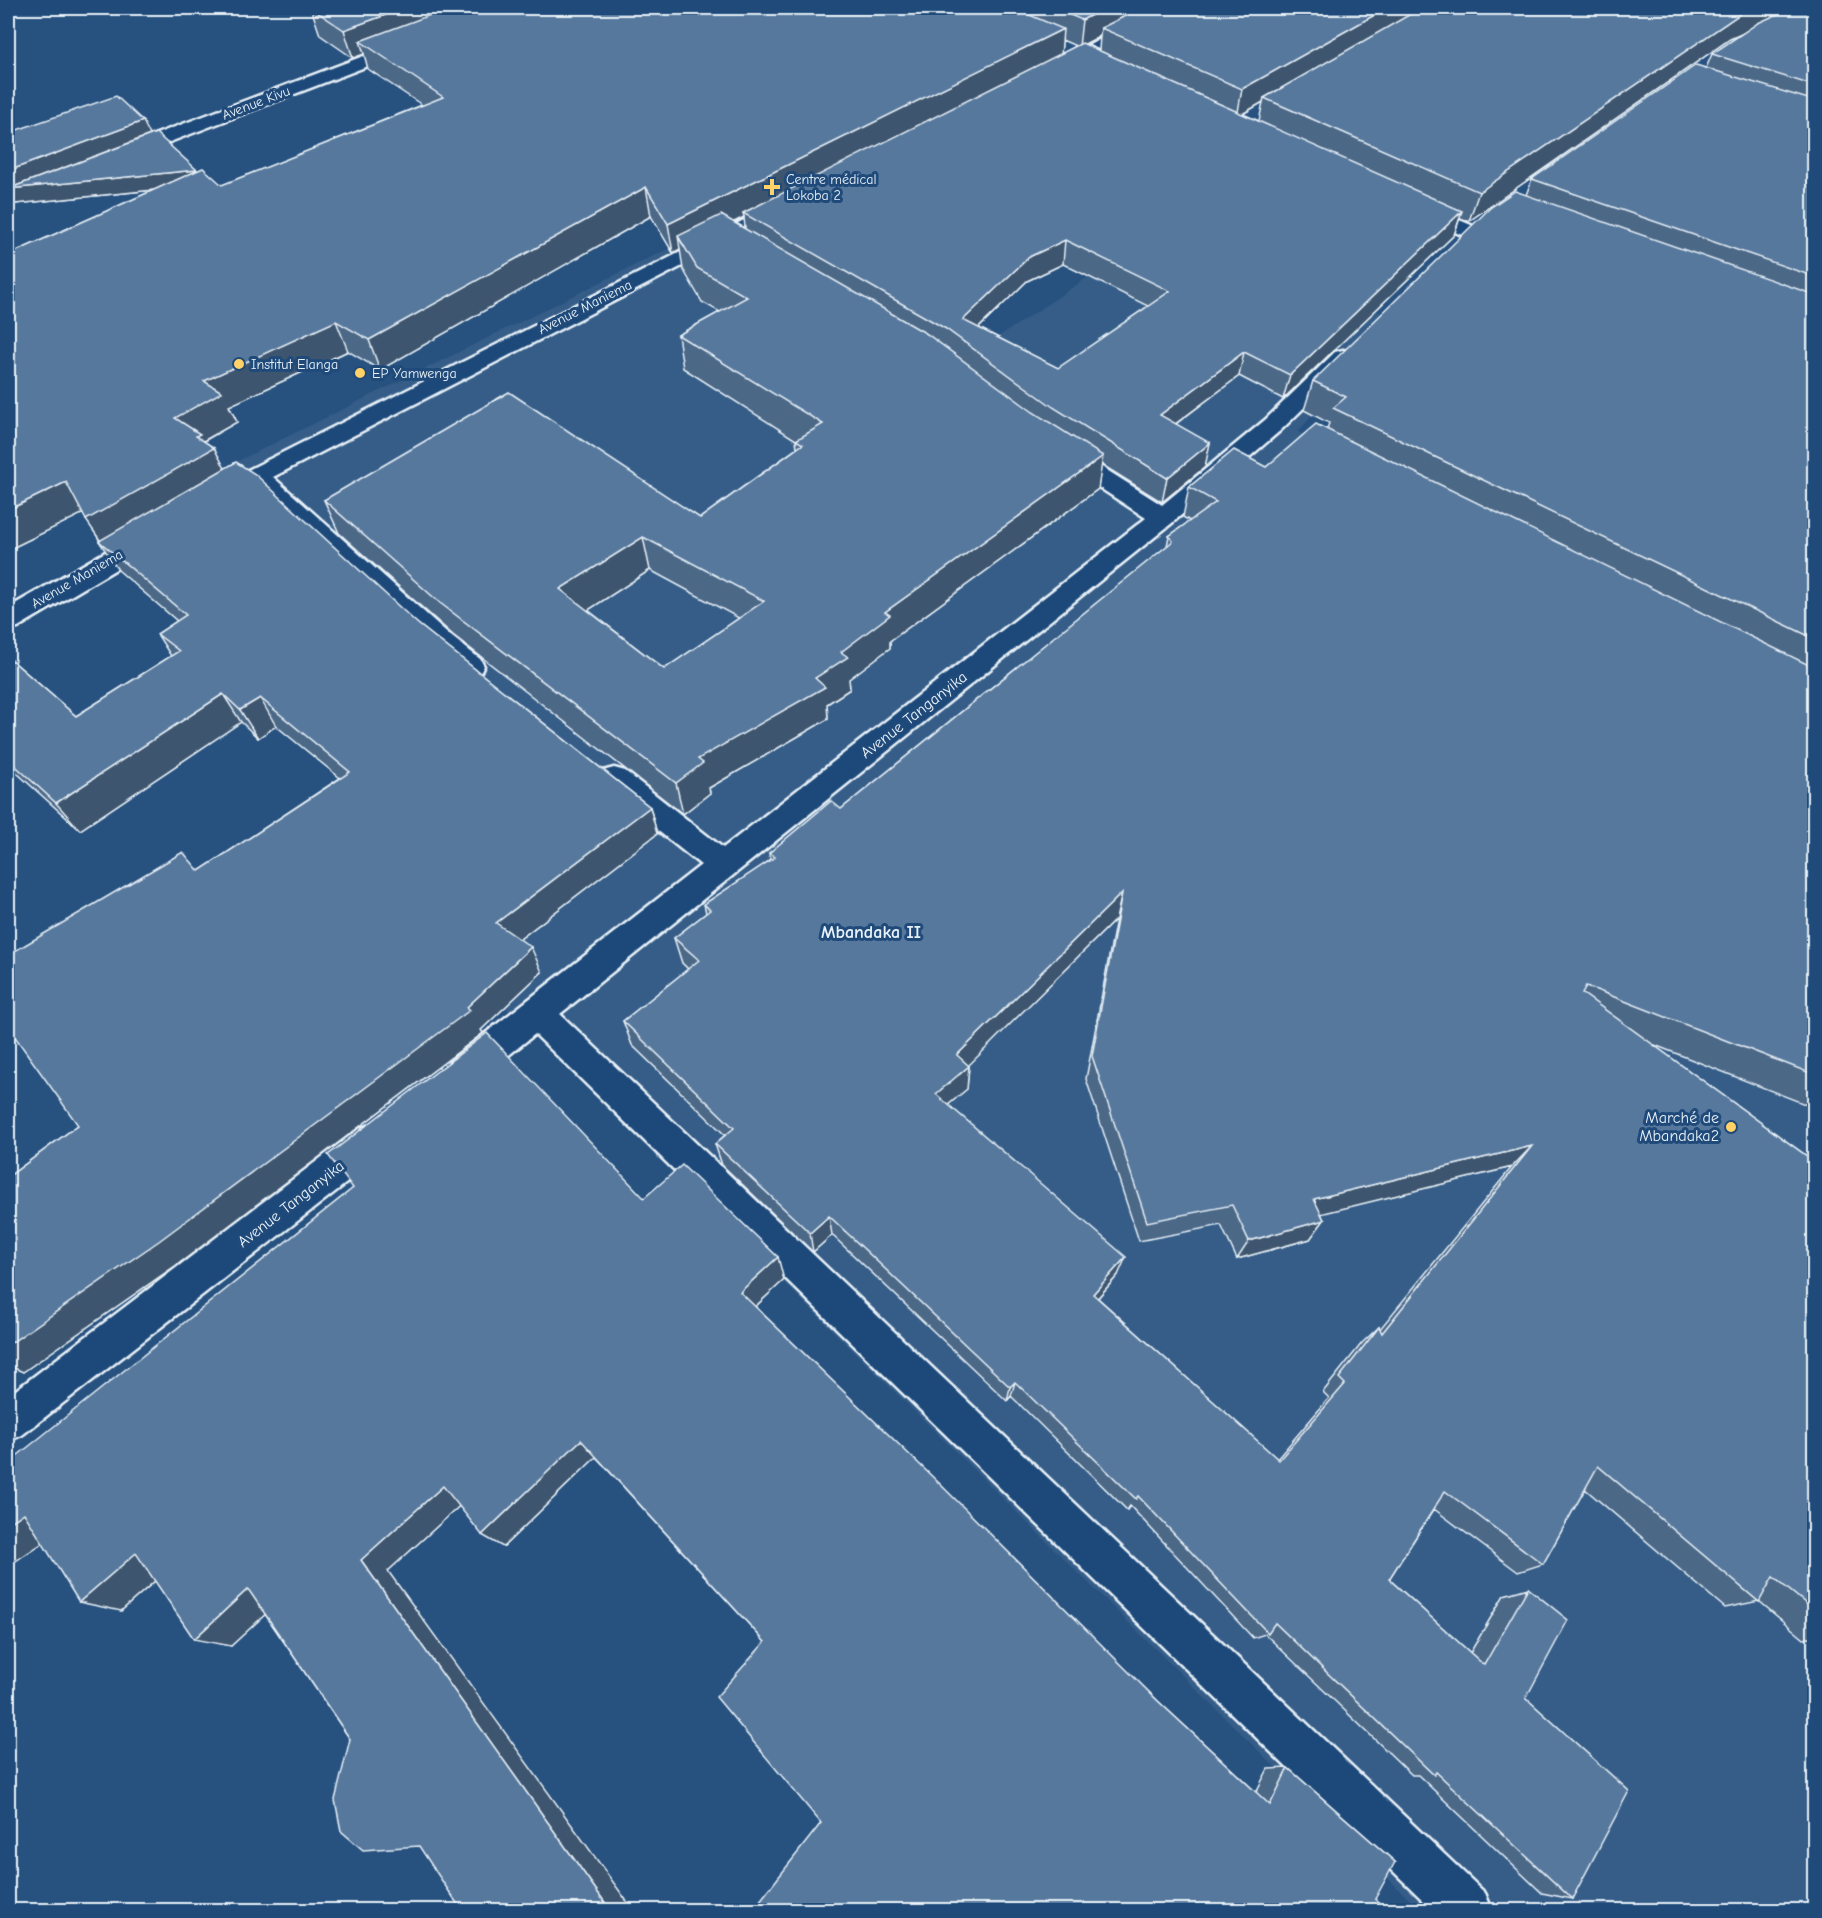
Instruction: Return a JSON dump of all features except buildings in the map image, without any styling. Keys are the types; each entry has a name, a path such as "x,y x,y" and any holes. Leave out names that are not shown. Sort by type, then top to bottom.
{"street":[{"path":"1039,77 1169,8"},
{"name":"Avenue Kivu","path":"107,160 426,37"},
{"path":"1059,46 1101,65"},
{"name":"Avenue Maniema","path":"197,510 257,475 808,194"},
{"path":"1397,199 1479,227 1446,256"},
{"path":"724,236 744,248"},
{"name":"Avenue Tanganyika","path":"442,1087 1162,517 1283,430 1364,337"},
{"path":"1040,438 1162,517"},
{"path":"257,475 442,644 489,681"},
{"name":"Avenue Maniema","path":"8,620 167,527"},
{"path":"592,762 724,866"},
{"path":"537,1014 1468,1911"},
{"name":"Avenue Tanganyika","path":"8,1421 395,1123"}],"shaded area":[{"path":"1175,219 1395,319 1298,432 1814,684 1814,1910 1420,1910 459,962 539,912 94,532 708,229 962,361"}],"place":[{"name":"Centre médical Lokoba 2","path":"772,187"},
{"name":"Institut Elanga","path":"239,364"},
{"name":"EP Yamwenga","path":"360,373"},
{"name":"Marché de Mbandaka2","path":"1731,1127"}],"district":[{"name":"Mbandaka II","path":"871,932"}]}
